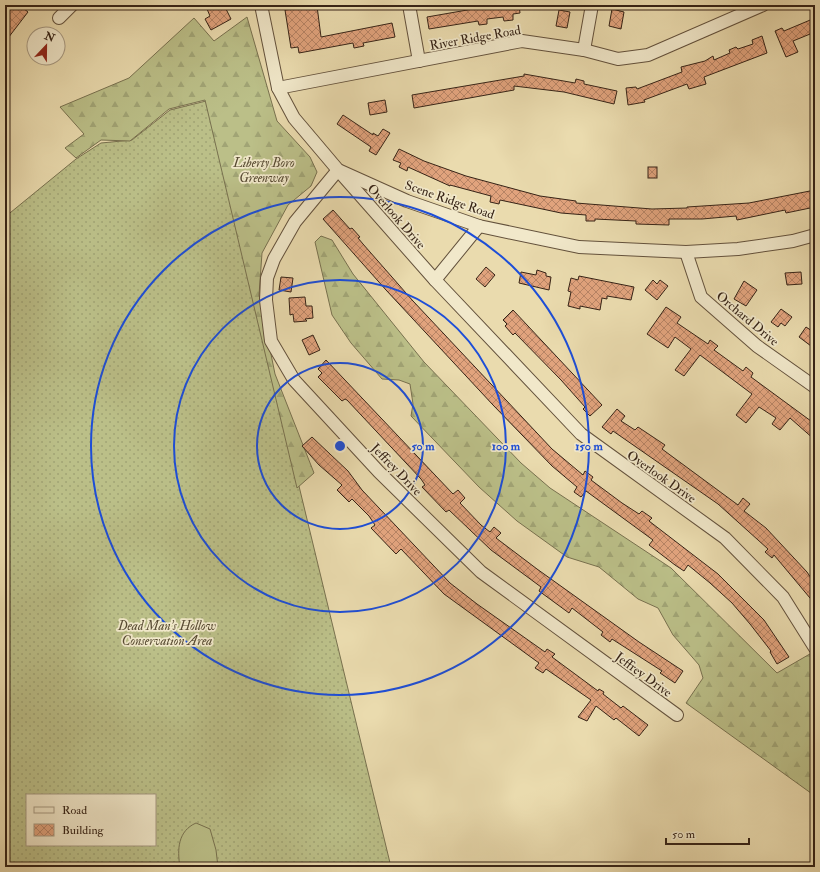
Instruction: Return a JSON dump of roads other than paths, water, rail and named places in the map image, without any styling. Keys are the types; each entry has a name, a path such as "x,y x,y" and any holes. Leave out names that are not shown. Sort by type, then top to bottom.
{"street":[{"path":"59,18 72,5"},
{"name":"Scene Ridge Road","path":"261,5 278,88 294,118 338,170 407,201 478,226 579,247 686,252 738,249 793,241 815,235"},
{"path":"409,5 419,61"},
{"path":"584,50 592,5"},
{"name":"River Ridge Road","path":"278,88 522,41 584,50 618,59 648,55 763,5"},
{"name":"Overlook Drive","path":"338,170 435,280 581,434 725,538 783,596 815,648"},
{"name":"Jeffrey Drive","path":"338,170 295,222 274,259 267,278 266,300 271,341 294,380 379,472 481,572 677,715"},
{"path":"435,280 478,226"},
{"name":"Orchard Drive","path":"686,252 701,297 757,346 815,387"}],"park label":[{"name":"Liberty Boro Greenway","path":"264,170"},
{"name":"Dead Man's Hollow Conservation Area","path":"167,632"}]}
